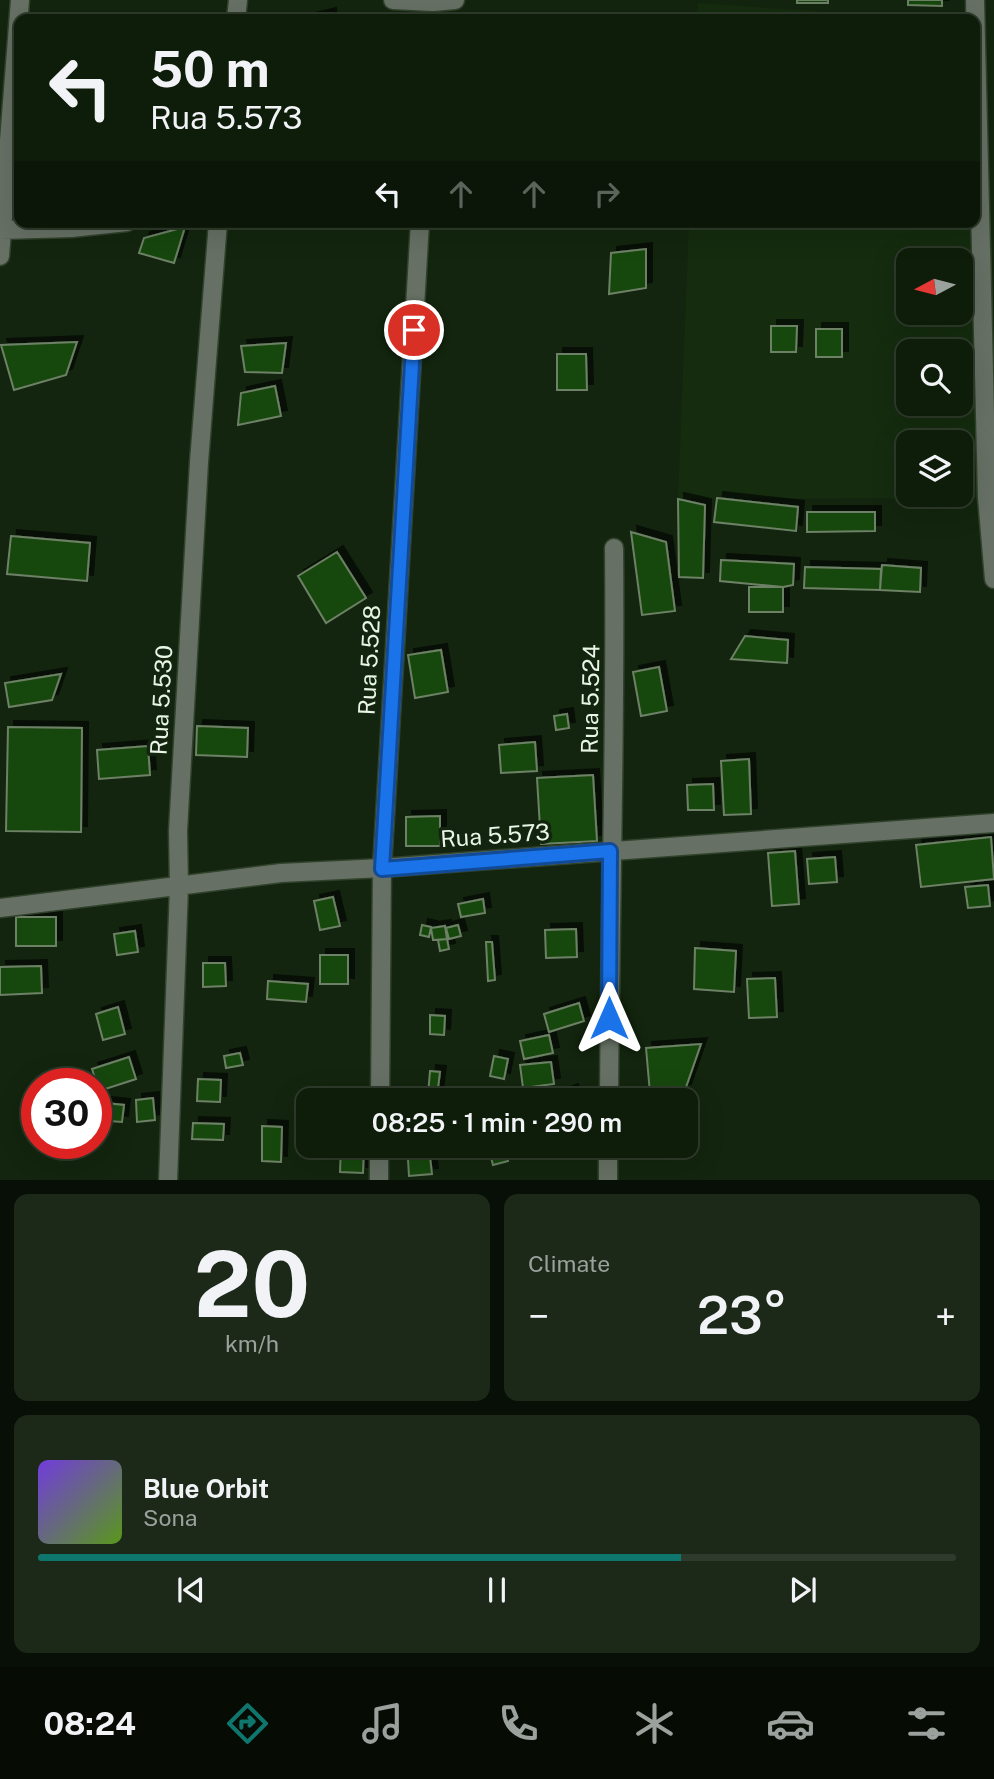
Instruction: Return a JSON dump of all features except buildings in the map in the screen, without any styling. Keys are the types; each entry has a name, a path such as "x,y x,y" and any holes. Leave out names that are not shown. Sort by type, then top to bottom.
{"street":[{"path":"393,0 433,7 455,0"},
{"path":"0,256 14,77"},
{"path":"980,208 987,498 994,579"},
{"path":"2,230 71,228"},
{"name":"Rua 5.530","path":"168,1180 179,887 178,831 199,472 218,228"},
{"name":"Rua 5.528","path":"380,1088 382,869 420,228"},
{"name":"Rua 5.524","path":"609,1088 610,851 616,707 614,548"},
{"name":"Rua 5.573","path":"0,908 281,873 382,869 994,823"},
{"path":"379,1158 379,1180"},
{"path":"608,1158 608,1180"}],"shaded area":[{"path":"698,3 855,14 697,14"},
{"path":"689,228 975,228 987,498 973,498 973,430 896,430 896,498 678,499"}],"route":[{"path":"414,330 382,869 610,851 609,1018"}]}
